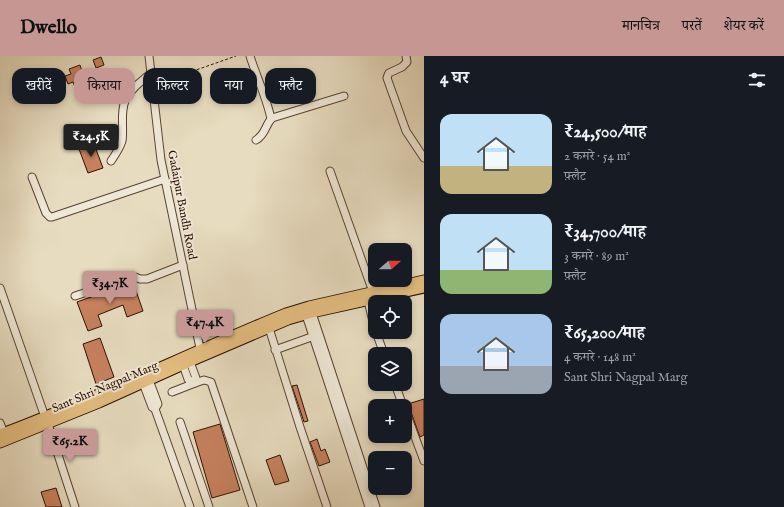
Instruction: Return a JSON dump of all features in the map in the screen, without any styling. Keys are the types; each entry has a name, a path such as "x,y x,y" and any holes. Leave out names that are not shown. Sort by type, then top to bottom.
{"main road":[{"name":"Sant Shri Nagpal Marg","path":"2,433 47,420 146,382 187,364 201,353 286,313 309,306 373,292 424,287"},
{"name":"Sant Shri Nagpal Marg","path":"392,295 424,287"},
{"name":"Sant Shri Nagpal Marg","path":"0,443 96,396 201,353 288,320 368,301"}],"street":[{"name":"Gadaipur Bandh Road","path":"149,56 150,68"},
{"path":"250,56 271,119"},
{"path":"406,56 407,62 405,65 389,74 387,78 406,131 424,158"},
{"path":"111,161 122,141 124,106 126,100 132,90 143,80"},
{"path":"256,140 264,133 268,122 271,119 344,96"},
{"name":"Gadaipur Bandh Road","path":"154,104 161,160 201,353"},
{"path":"330,171 373,292"},
{"path":"32,177 46,213 50,217 165,179"},
{"path":"75,296 132,277 140,279 147,278 183,265"},
{"path":"0,288 47,420 75,507"},
{"path":"309,314 370,507"},
{"path":"268,328 327,507"},
{"path":"275,350 316,336"},
{"path":"316,336 376,507"},
{"path":"187,364 196,378 194,381"},
{"path":"172,392 194,381 204,380 211,382 253,507"},
{"path":"146,382 158,404 155,409 190,507"},
{"path":"180,422 208,507"},
{"path":"0,423 2,433"},
{"path":"412,429 424,461"}],"path":[{"path":"201,68 236,56"}],"building":[{"path":"101,57 104,65 96,68 93,60"},
{"path":"80,65 81,68 74,68 74,84 73,82 68,84 66,79 66,76 71,74 69,69"},
{"path":"94,144 103,168 88,173 79,149"},
{"path":"133,282 143,311 127,317 123,305 98,315 102,326 88,331 77,302"},
{"path":"100,338 114,377 96,384 83,344"},
{"path":"297,385 308,421 304,422 292,386"},
{"path":"424,399 424,435 420,437 412,415 412,403"},
{"path":"220,424 240,490 212,498 193,432"},
{"path":"317,439 321,451 325,449 330,462 319,466 310,442"},
{"path":"280,455 289,481 275,485 266,460"},
{"path":"56,488 62,507 46,507 41,492"}]}
